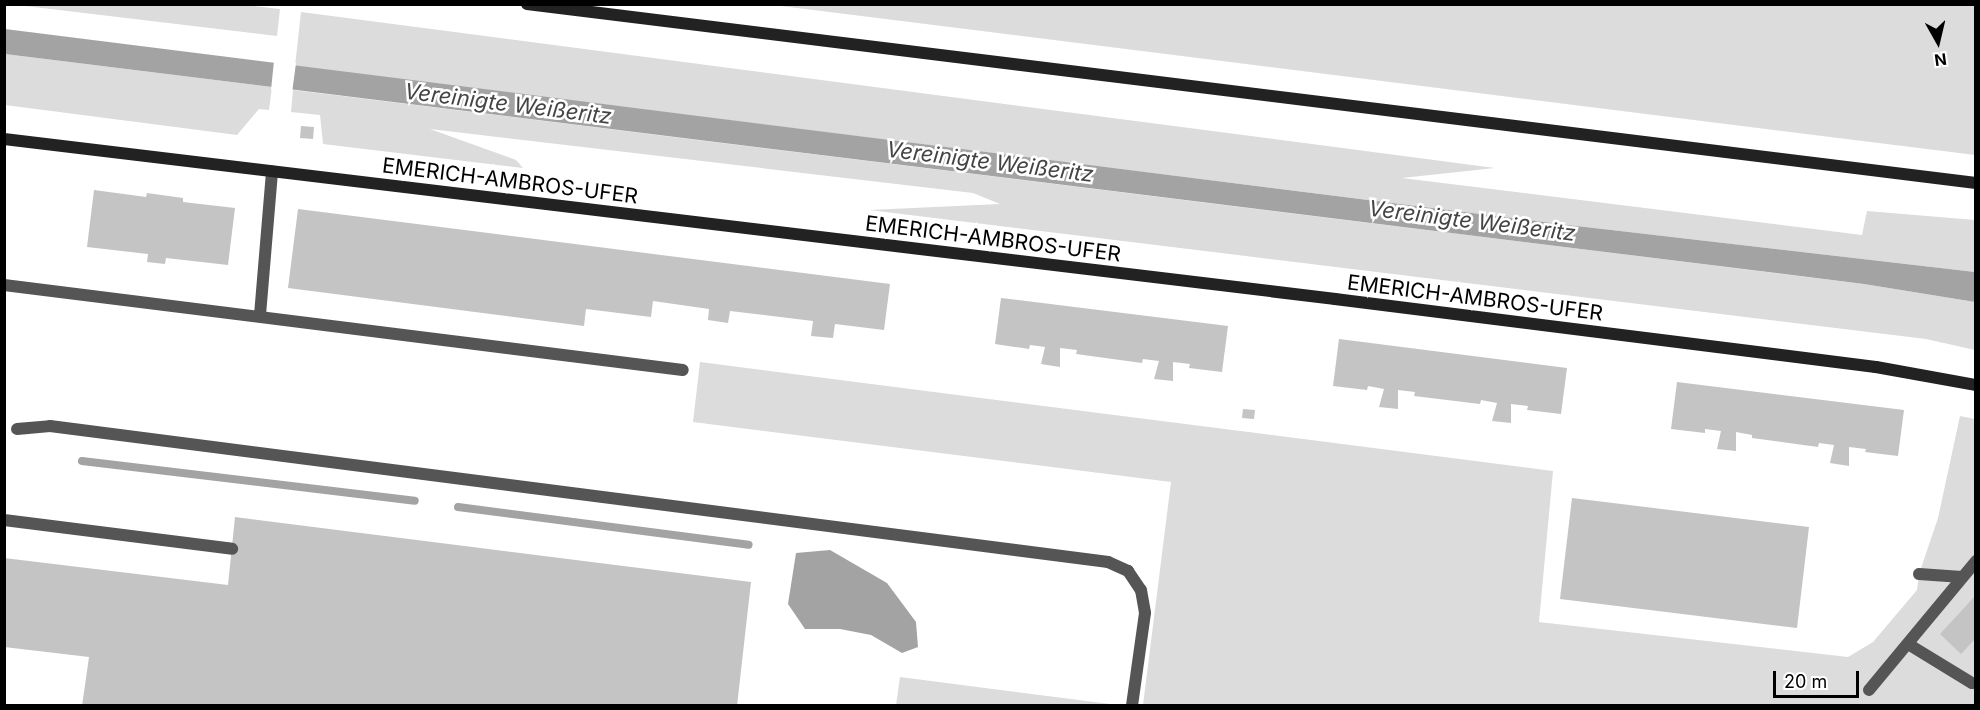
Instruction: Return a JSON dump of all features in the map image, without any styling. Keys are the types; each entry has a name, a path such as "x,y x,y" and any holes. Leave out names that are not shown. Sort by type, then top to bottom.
{"main road":[{"path":"527,4 1976,183"},
{"name":"EMERICH-AMBROS-UFER","path":"4,139 1335,299 1864,366 1976,385"}],"lane":[{"path":"260,315 272,172"},
{"path":"4,285 260,315 683,370"},
{"path":"17,429 50,426 1108,562 1128,571 1141,590 1145,613 1132,705"},
{"path":"4,520 232,549"},
{"path":"1869,690 1976,561"},
{"path":"1919,574 1962,577"},
{"path":"1908,644 1972,683"}],"shaded area":[{"path":"17,5 244,5 280,9 277,36"},
{"path":"773,5 1975,5 1975,155"},
{"path":"301,12 1495,168 1402,178 1862,235 1867,211 1975,220 1975,272 1568,225 295,66"},
{"path":"5,54 272,87 269,110 259,109 237,135 5,105"},
{"path":"293,90 1864,284 1975,302 1975,350 1926,339 869,210 1000,204 973,193 430,129 516,160 523,168 323,144 320,115 291,112"},
{"path":"700,362 1553,471 1539,622 1848,657 1873,642 1917,590 1919,574 1938,518 1960,416 1975,419 1975,705 1143,705 1171,482 693,422"},
{"path":"900,677 1118,705 896,705"}],"water":[{"name":"Vereinigte Weißeritz","path":"5,29 1568,225 1975,272 1975,302 1864,284 5,54"},
{"path":"830,550 887,583 916,622 918,647 902,653 871,635 840,629 805,629 788,604 796,553"}],"pier":[{"path":"274,61 296,63 292,93 271,90"}],"building":[{"path":"301,126 314,127 313,139 300,138"},
{"path":"94,190 146,197 147,193 183,198 183,202 235,208 228,265 166,258 165,264 147,262 148,254 87,247"},
{"path":"298,209 890,284 884,330 835,324 833,338 811,336 813,321 730,311 728,323 708,320 709,309 653,301 651,317 586,309 584,326 288,288"},
{"path":"1001,298 1228,326 1222,372 1189,368 1190,364 1173,362 1173,381 1154,379 1159,361 1143,359 1142,363 1076,354 1077,350 1060,348 1060,367 1041,364 1045,347 1030,345 1029,349 995,344"},
{"path":"1339,339 1567,368 1561,414 1527,410 1528,406 1511,404 1511,423 1492,421 1497,403 1481,400 1480,404 1414,396 1415,392 1398,390 1398,409 1379,407 1384,389 1368,386 1367,390 1333,386"},
{"path":"1677,382 1904,410 1898,456 1865,452 1866,449 1849,447 1849,466 1830,463 1834,445 1819,443 1818,447 1752,438 1752,435 1736,432 1736,451 1717,449 1721,431 1705,429 1705,433 1671,429"},
{"path":"1243,409 1255,410 1254,419 1242,418"},
{"path":"1572,498 1809,527 1797,628 1560,599"},
{"path":"235,517 751,582 737,706 82,706 89,657 4,647 4,558 228,585"},
{"path":"1976,595 1976,638 1961,654 1940,634"}],"waterway":[{"path":"82,461 415,501"},
{"path":"458,507 749,545"}]}
